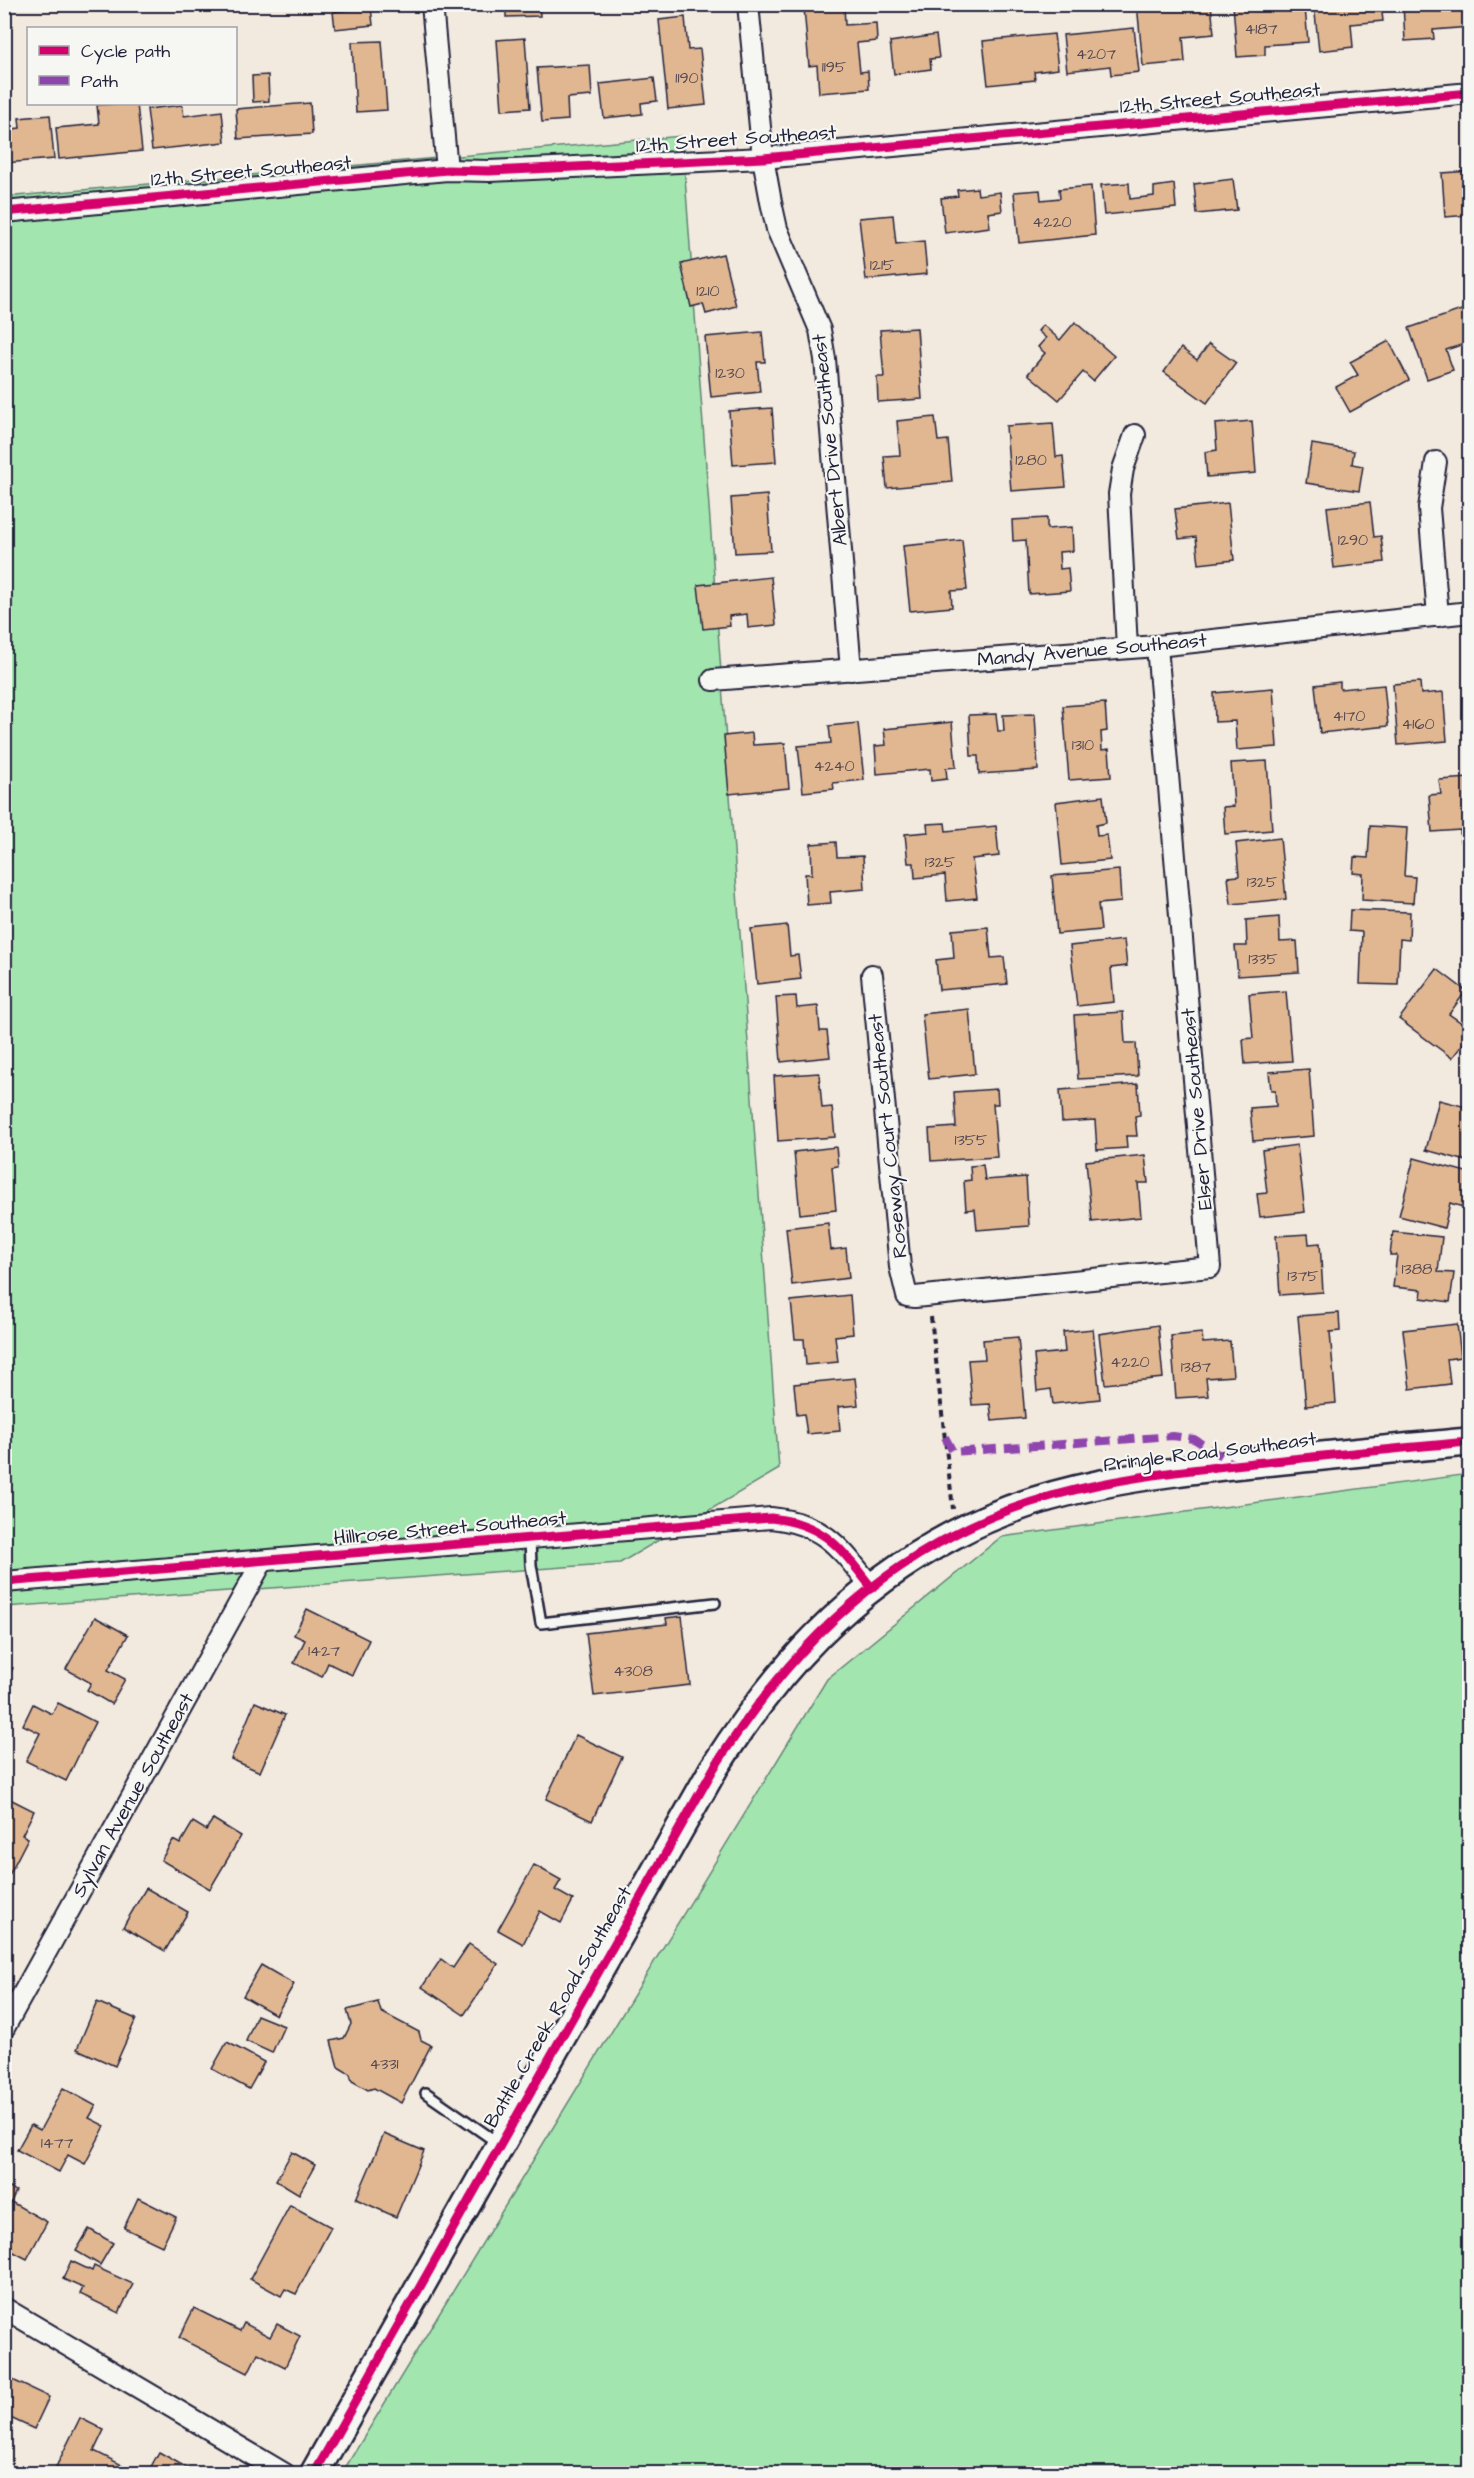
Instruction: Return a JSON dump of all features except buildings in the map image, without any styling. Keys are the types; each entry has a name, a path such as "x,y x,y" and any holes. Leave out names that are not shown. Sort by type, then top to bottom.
{"main road":[{"name":"Pringle Road Southeast","path":"872,1588 896,1568 956,1533 1016,1509 1104,1482 1155,1474 1470,1442"},
{"name":"Battle Creek Road Southeast","path":"314,2474 708,1778 747,1717 801,1651 828,1624 872,1588"}],"street":[{"path":"432,4 447,170"},
{"name":"Albert Drive Southeast","path":"748,4 763,158 777,229 820,330 823,349 851,670"},
{"name":"12th Street Southeast","path":"4,212 447,170 489,171 763,158 1470,93"},
{"path":"1127,648 1119,494 1123,469 1135,435"},
{"path":"1436,462 1429,508 1438,615"},
{"name":"Mandy Avenue Southeast","path":"713,680 1157,646 1470,612"},
{"name":"Elser Drive Southeast","path":"907,1296 928,1296 1210,1267 1157,646"},
{"name":"Roseway Court Southeast","path":"872,975 900,1267 907,1296"},
{"name":"Hillrose Street Southeast","path":"4,1582 771,1518 795,1521 827,1536 872,1588"},
{"name":"Sylvan Avenue Southeast","path":"4,2028 262,1562"},
{"path":"4,2308 285,2474"}],"lane":[{"path":"530,1539 531,1565 541,1623 715,1604"},
{"path":"426,2093 500,2144"}],"path":[{"path":"928,1296 956,1533"}],"green space":[{"path":"682,136 779,1469 620,1563 5,1607 5,197"},
{"path":"1469,1474 1469,2473 342,2473 827,1679 1001,1537"}],"marked path":[{"path":"945,1437 953,1452 1173,1436 1194,1439 1234,1464"}],"cycle path":[{"path":"4,212 447,170 489,171 763,158 1470,93"},
{"path":"314,2474 714,1768 738,1732 790,1665 818,1634 849,1606 881,1580 955,1534 990,1517 1063,1493 1100,1484 1176,1472 1470,1442"},
{"path":"4,1582 771,1518 790,1521 819,1532 840,1550 872,1588"}]}
